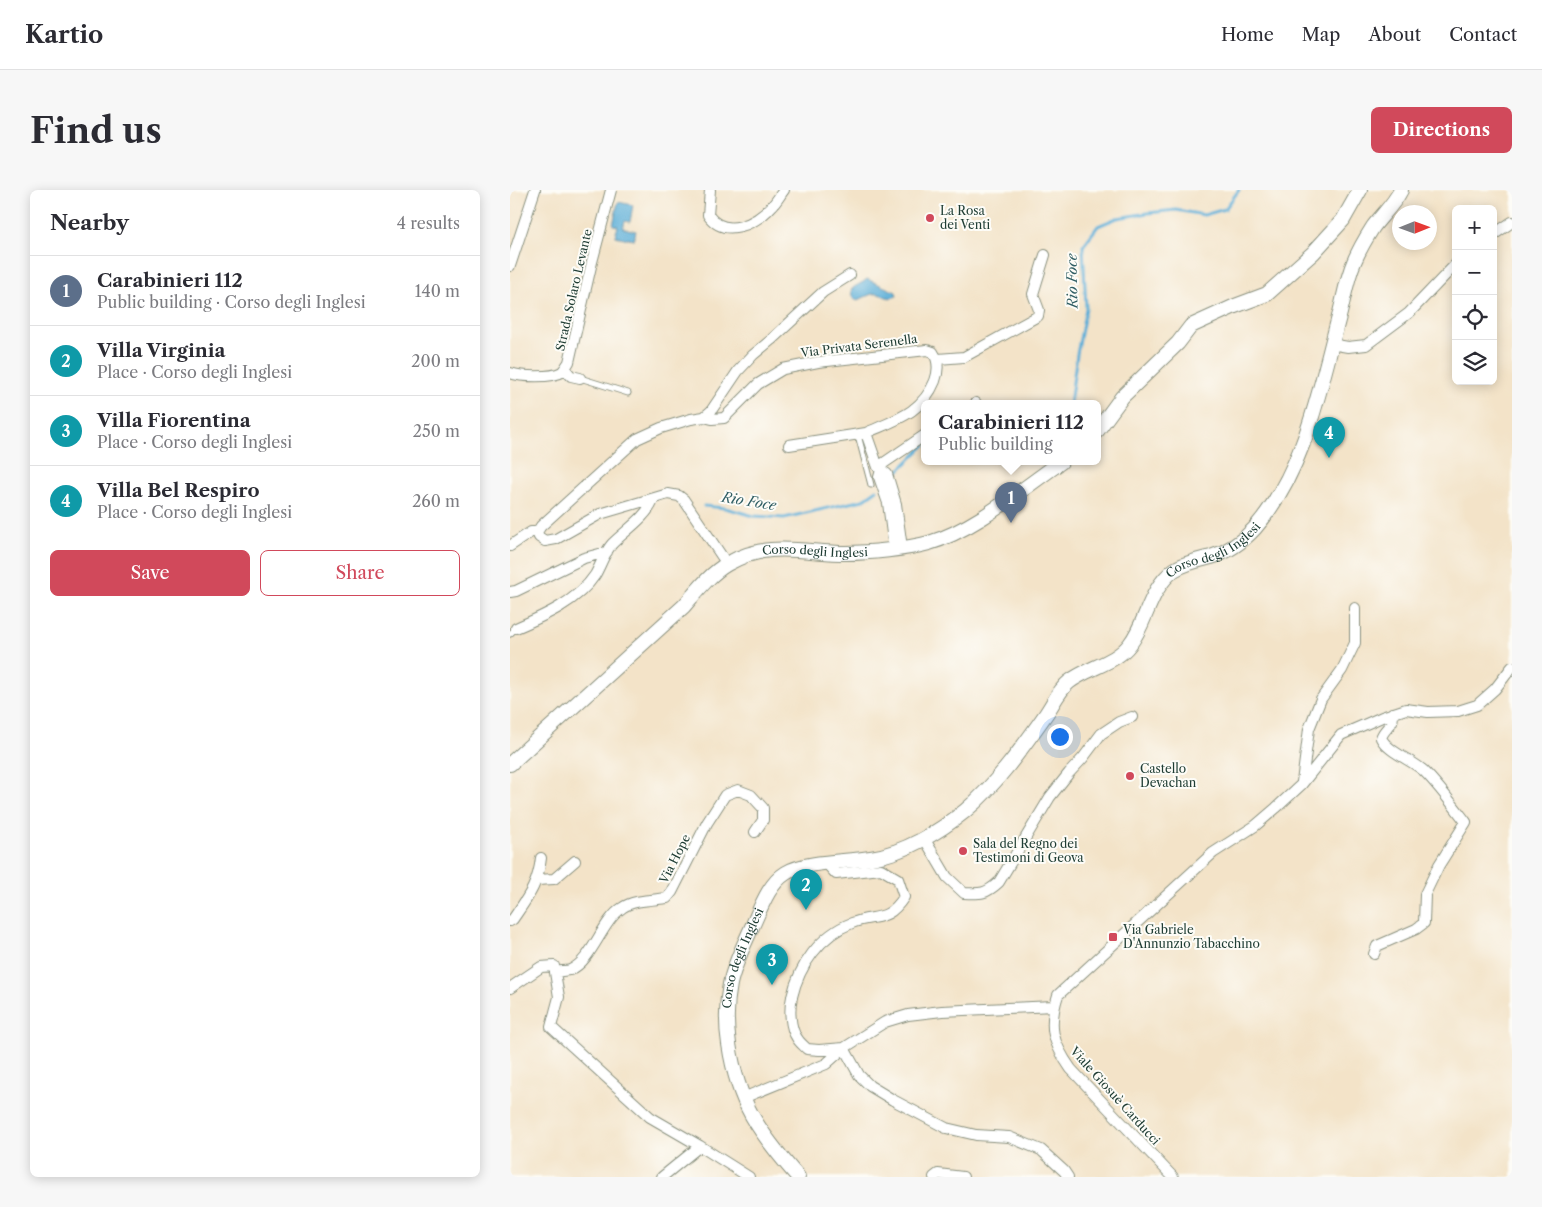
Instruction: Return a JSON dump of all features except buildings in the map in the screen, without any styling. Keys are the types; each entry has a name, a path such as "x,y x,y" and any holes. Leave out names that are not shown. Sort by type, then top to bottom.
{"main road":[{"path":"1101,427 1122,398 1172,349 1191,326 1267,294 1313,253 1343,220 1360,190"},
{"name":"Corso degli Inglesi","path":"798,1177 755,1122 743,1098 734,1072 726,1012 730,982 739,956 769,890 786,874 802,868 826,863 873,858 901,850 924,838 962,813 982,796 999,776 1068,683 1123,654 1134,640 1159,586 1174,570 1194,561 1227,551 1254,528 1284,484 1297,456 1314,405 1353,263 1373,228 1398,197 1401,190"},
{"name":"Corso degli Inglesi","path":"510,764 684,606 706,581 727,564 754,553 779,548 847,553 898,548 947,538 973,523 1057,465"}],"street":[{"path":"510,266 535,190"},
{"name":"Strada Solaro Levante","path":"510,372 517,375 554,375 565,369 572,354 592,262 611,190"},
{"path":"710,190 708,215 713,223 721,227 730,228 748,224 761,216 772,207 784,190"},
{"path":"1497,232 1512,222"},
{"path":"925,400 938,374 938,359 964,357 1038,316 1039,310 1033,294 1045,255"},
{"path":"1331,344 1348,347 1366,345 1409,313 1452,268"},
{"path":"704,417 712,411 738,371 753,355 823,292 850,275"},
{"name":"Via Privata Serenella","path":"510,546 531,532 538,533 541,526 637,439 662,428 691,419 704,417 712,419 724,418 758,384 782,369 835,359 917,351 933,352 938,359"},
{"path":"565,369 571,376 580,378"},
{"path":"789,445 862,434 910,412 921,403"},
{"path":"862,434 880,469 887,474 896,504 898,548"},
{"path":"880,469 921,439"},
{"path":"538,533 545,541 556,539 600,514 668,494 679,496 684,500 727,564"},
{"path":"513,631 542,617 570,600 594,576 610,546 641,518 654,499"},
{"path":"510,592 516,591 584,558 607,552"},
{"path":"1302,784 1309,729 1321,699 1342,670 1355,643 1355,608"},
{"path":"1302,784 1341,735 1392,713 1406,710 1428,712 1458,711 1478,705 1495,689 1512,667"},
{"path":"1374,954 1377,946 1416,929 1424,923 1424,894 1439,865 1466,822 1424,771 1389,748 1383,741 1381,738 1382,734 1393,722 1392,713"},
{"path":"924,838 947,877 964,893 978,894 989,891 999,882 1040,813 1101,734 1132,717"},
{"name":"Viale Giosuè Carducci","path":"1174,1177 1071,1069 1059,1052 1052,1030 1054,1006 1058,995 1214,853 1255,826 1302,784"},
{"name":"Via Hope","path":"510,988 540,967 554,966 555,972 570,970 584,959 611,917 622,907 638,902 667,898 672,892 707,823 725,795 738,790 751,795 763,808 763,820 755,832"},
{"path":"510,921 531,892 537,880 541,858"},
{"path":"537,880 554,878 575,861"},
{"path":"826,863 836,874 881,869 898,879 904,897 896,908 882,917 852,923 826,939 806,962 795,981 791,1004 792,1022 796,1038 807,1049 844,1048"},
{"path":"555,972 559,997 551,1027 650,1117 749,1177"},
{"path":"743,1098 826,1064 844,1048 885,1022 908,1015 942,1011 1054,1006"},
{"path":"844,1048 859,1075 870,1086 892,1100 946,1128 976,1135 1009,1137 1041,1150 1068,1177"},
{"path":"662,1177 700,1146"},
{"path":"934,1177 938,1174 963,1177"}],"lane":[{"path":"580,378 628,393"},
{"path":"862,434 871,485"}],"water":[{"path":"618,202 633,205 630,222 625,221 623,228 636,231 634,240 615,236 618,226 613,225"},
{"path":"867,279 896,292 897,296 889,298 875,294 855,300 851,290"}],"waterway":[{"name":"Rio Foce","path":"1071,400 1086,308 1083,246 1098,226 1117,218 1176,210 1204,215 1225,209 1239,190"},
{"name":"Rio Foce","path":"896,473 921,449"},
{"name":"Rio Foce","path":"704,506 725,508 754,516 784,518 863,500 877,490"}],"place":[{"name":"La Rosa dei Venti","path":"930,218"},
{"name":"Villa Bel Respiro","path":"1329,458"},
{"name":"Carabinieri 112","path":"1011,523"},
{"name":"Castello Devachan","path":"1130,776"},
{"name":"Sala del Regno dei Testimoni di Geova","path":"963,851"},
{"name":"Villa Virginia","path":"806,910"},
{"name":"Via Gabriele D'Annunzio Tabacchino","path":"1113,937"},
{"name":"Villa Fiorentina","path":"772,985"}]}
